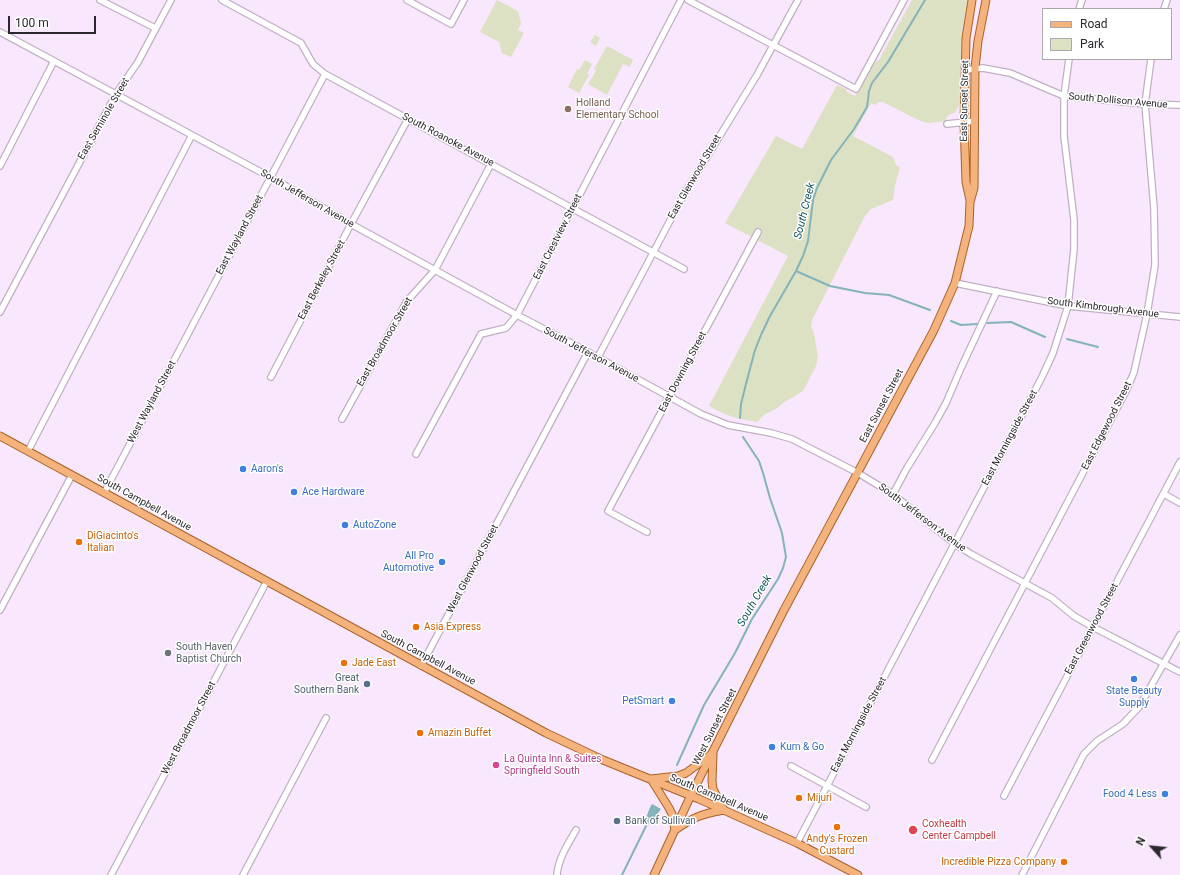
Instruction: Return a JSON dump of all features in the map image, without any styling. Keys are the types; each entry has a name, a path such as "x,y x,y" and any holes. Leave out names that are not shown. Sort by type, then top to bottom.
{"main road":[{"name":"East Sunset Street","path":"970,202 966,182 964,122 966,38 972,0"},
{"name":"East Sunset Street","path":"784,610 934,330 955,283 969,226 970,202 974,188 975,68 978,41 986,0"},
{"name":"South Campbell Avenue","path":"0,436 421,666 546,732 603,760 690,795 797,843 858,875"},
{"name":"West Sunset Street","path":"654,875 690,795 784,610"},
{"path":"713,752 713,789 724,810 703,814 692,818 675,830 672,814 651,779 678,776 686,773 713,752"}],"street":[{"path":"100,0 155,28"},
{"name":"East Seminole Street","path":"0,312 116,94 138,62 170,0"},
{"name":"South Roanoke Avenue","path":"222,0 301,43 313,64 325,74 684,269"},
{"path":"407,0 451,24 464,0"},
{"name":"East Crestview Street","path":"416,454 482,334 506,328 517,315 681,0"},
{"path":"688,0 856,89 904,0"},
{"name":"East Glenwood Street","path":"598,357 683,196 774,45 798,0"},
{"path":"0,40 2,32"},
{"name":"South Jefferson Avenue","path":"2,32 270,177 351,224 517,315 598,357 701,414 718,422 742,429 772,433 792,439 858,473 893,494 955,544 971,554 1052,598 1074,616 1093,627 1180,672"},
{"name":"East Morningside Street","path":"797,843 955,544 1053,353 1068,306 1074,249 1074,220 1064,136 1064,96 1069,60"},
{"name":"East Edgewood Street","path":"932,760 1127,389 1134,372 1147,314 1155,265 1154,208 1145,104 1151,60"},
{"path":"0,166 54,61"},
{"name":"South Dollison Avenue","path":"966,70 975,68 993,69 1010,73 1064,96 1145,104 1180,105"},
{"name":"East Wayland Street","path":"200,310 325,74"},
{"name":"East Berkeley Street","path":"271,377 408,119"},
{"path":"947,124 975,121"},
{"path":"28,451 192,135"},
{"name":"East Broadmoor Street","path":"342,419 407,301 435,270 491,164"},
{"name":"East Downing Street","path":"646,532 608,512 758,232"},
{"name":"South Kimbrough Avenue","path":"955,283 1068,306 1180,317"},
{"path":"893,494 946,403 960,368 997,291"},
{"name":"West Wayland Street","path":"104,492 200,310"},
{"name":"West Glenwood Street","path":"421,666 588,352"},
{"name":"East Greenwood Street","path":"1004,796 1180,462"},
{"path":"0,610 72,475"},
{"path":"1164,494 1180,503"},
{"name":"West Broadmoor Street","path":"111,875 267,581"},
{"path":"1022,875 1084,754 1097,741 1123,724 1139,707 1180,635"},
{"path":"243,875 326,718"},
{"path":"791,766 866,807"},
{"path":"557,875 557,869 561,858 576,830"}],"green space":[{"path":"497,0 518,11 521,23 518,30 524,33 511,57 502,53 499,42 480,32"},
{"path":"912,0 967,0 961,37 960,104 955,112 947,116 946,121 930,123 916,119 883,102 879,102 875,105 871,103 853,136 893,157 896,165 900,168 895,185 893,200 871,209 865,216 812,320 811,326 814,333 818,357 816,366 803,391 776,409 765,414 757,422 727,415 709,406 788,256 725,223 776,136 802,149 837,85 846,89 847,92 855,96 873,64 879,60"},
{"path":"595,35 600,38 596,46 590,42"},
{"path":"607,46 633,60 630,67 623,64 607,95 588,84 596,71 594,69"},
{"path":"585,60 592,64 587,74 589,75 579,93 568,87 577,69 579,70"}],"shaded area":[{"path":"652,804 661,809 651,823 646,827 647,815"}],"waterway":[{"name":"South Creek","path":"740,418 741,404 755,350 770,316 803,256 808,241 813,200 817,188 831,160 854,129 867,107 869,91 872,83 888,62 925,0"},
{"path":"796,271 830,286 865,293 889,295 930,310"},
{"path":"951,321 961,325 977,324"},
{"path":"987,323 1011,322 1045,337"},
{"path":"1067,339 1098,347"},
{"name":"South Creek","path":"677,765 704,705 735,653 752,619 778,579 786,557 782,533 759,461 743,437"},
{"name":"South Creek","path":"622,875 647,824"}],"place":[{"name":"Holland Elementary School","path":"568,109"},
{"name":"Aaron's","path":"243,469"},
{"name":"Ace Hardware","path":"294,492"},
{"name":"AutoZone","path":"345,525"},
{"name":"DiGiacinto's Italian","path":"79,542"},
{"name":"All Pro Automotive","path":"442,562"},
{"name":"Asia Express","path":"416,627"},
{"name":"South Haven Baptist Church","path":"168,653"},
{"name":"Jade East","path":"344,663"},
{"name":"State Beauty Supply","path":"1134,679"},
{"name":"Great Southern Bank","path":"367,684"},
{"name":"PetSmart","path":"672,701"},
{"name":"Amazin Buffet","path":"420,733"},
{"name":"Kum & Go","path":"772,747"},
{"name":"La Quinta Inn & Suites Springfield South","path":"496,765"},
{"name":"Food 4 Less","path":"1165,794"},
{"name":"Mijuri","path":"799,798"},
{"name":"Bank of Sullivan","path":"617,821"},
{"name":"Andy's Frozen Custard","path":"837,827"},
{"name":"Coxhealth Center Campbell","path":"913,830"},
{"name":"Incredible Pizza Company","path":"1064,862"}]}
